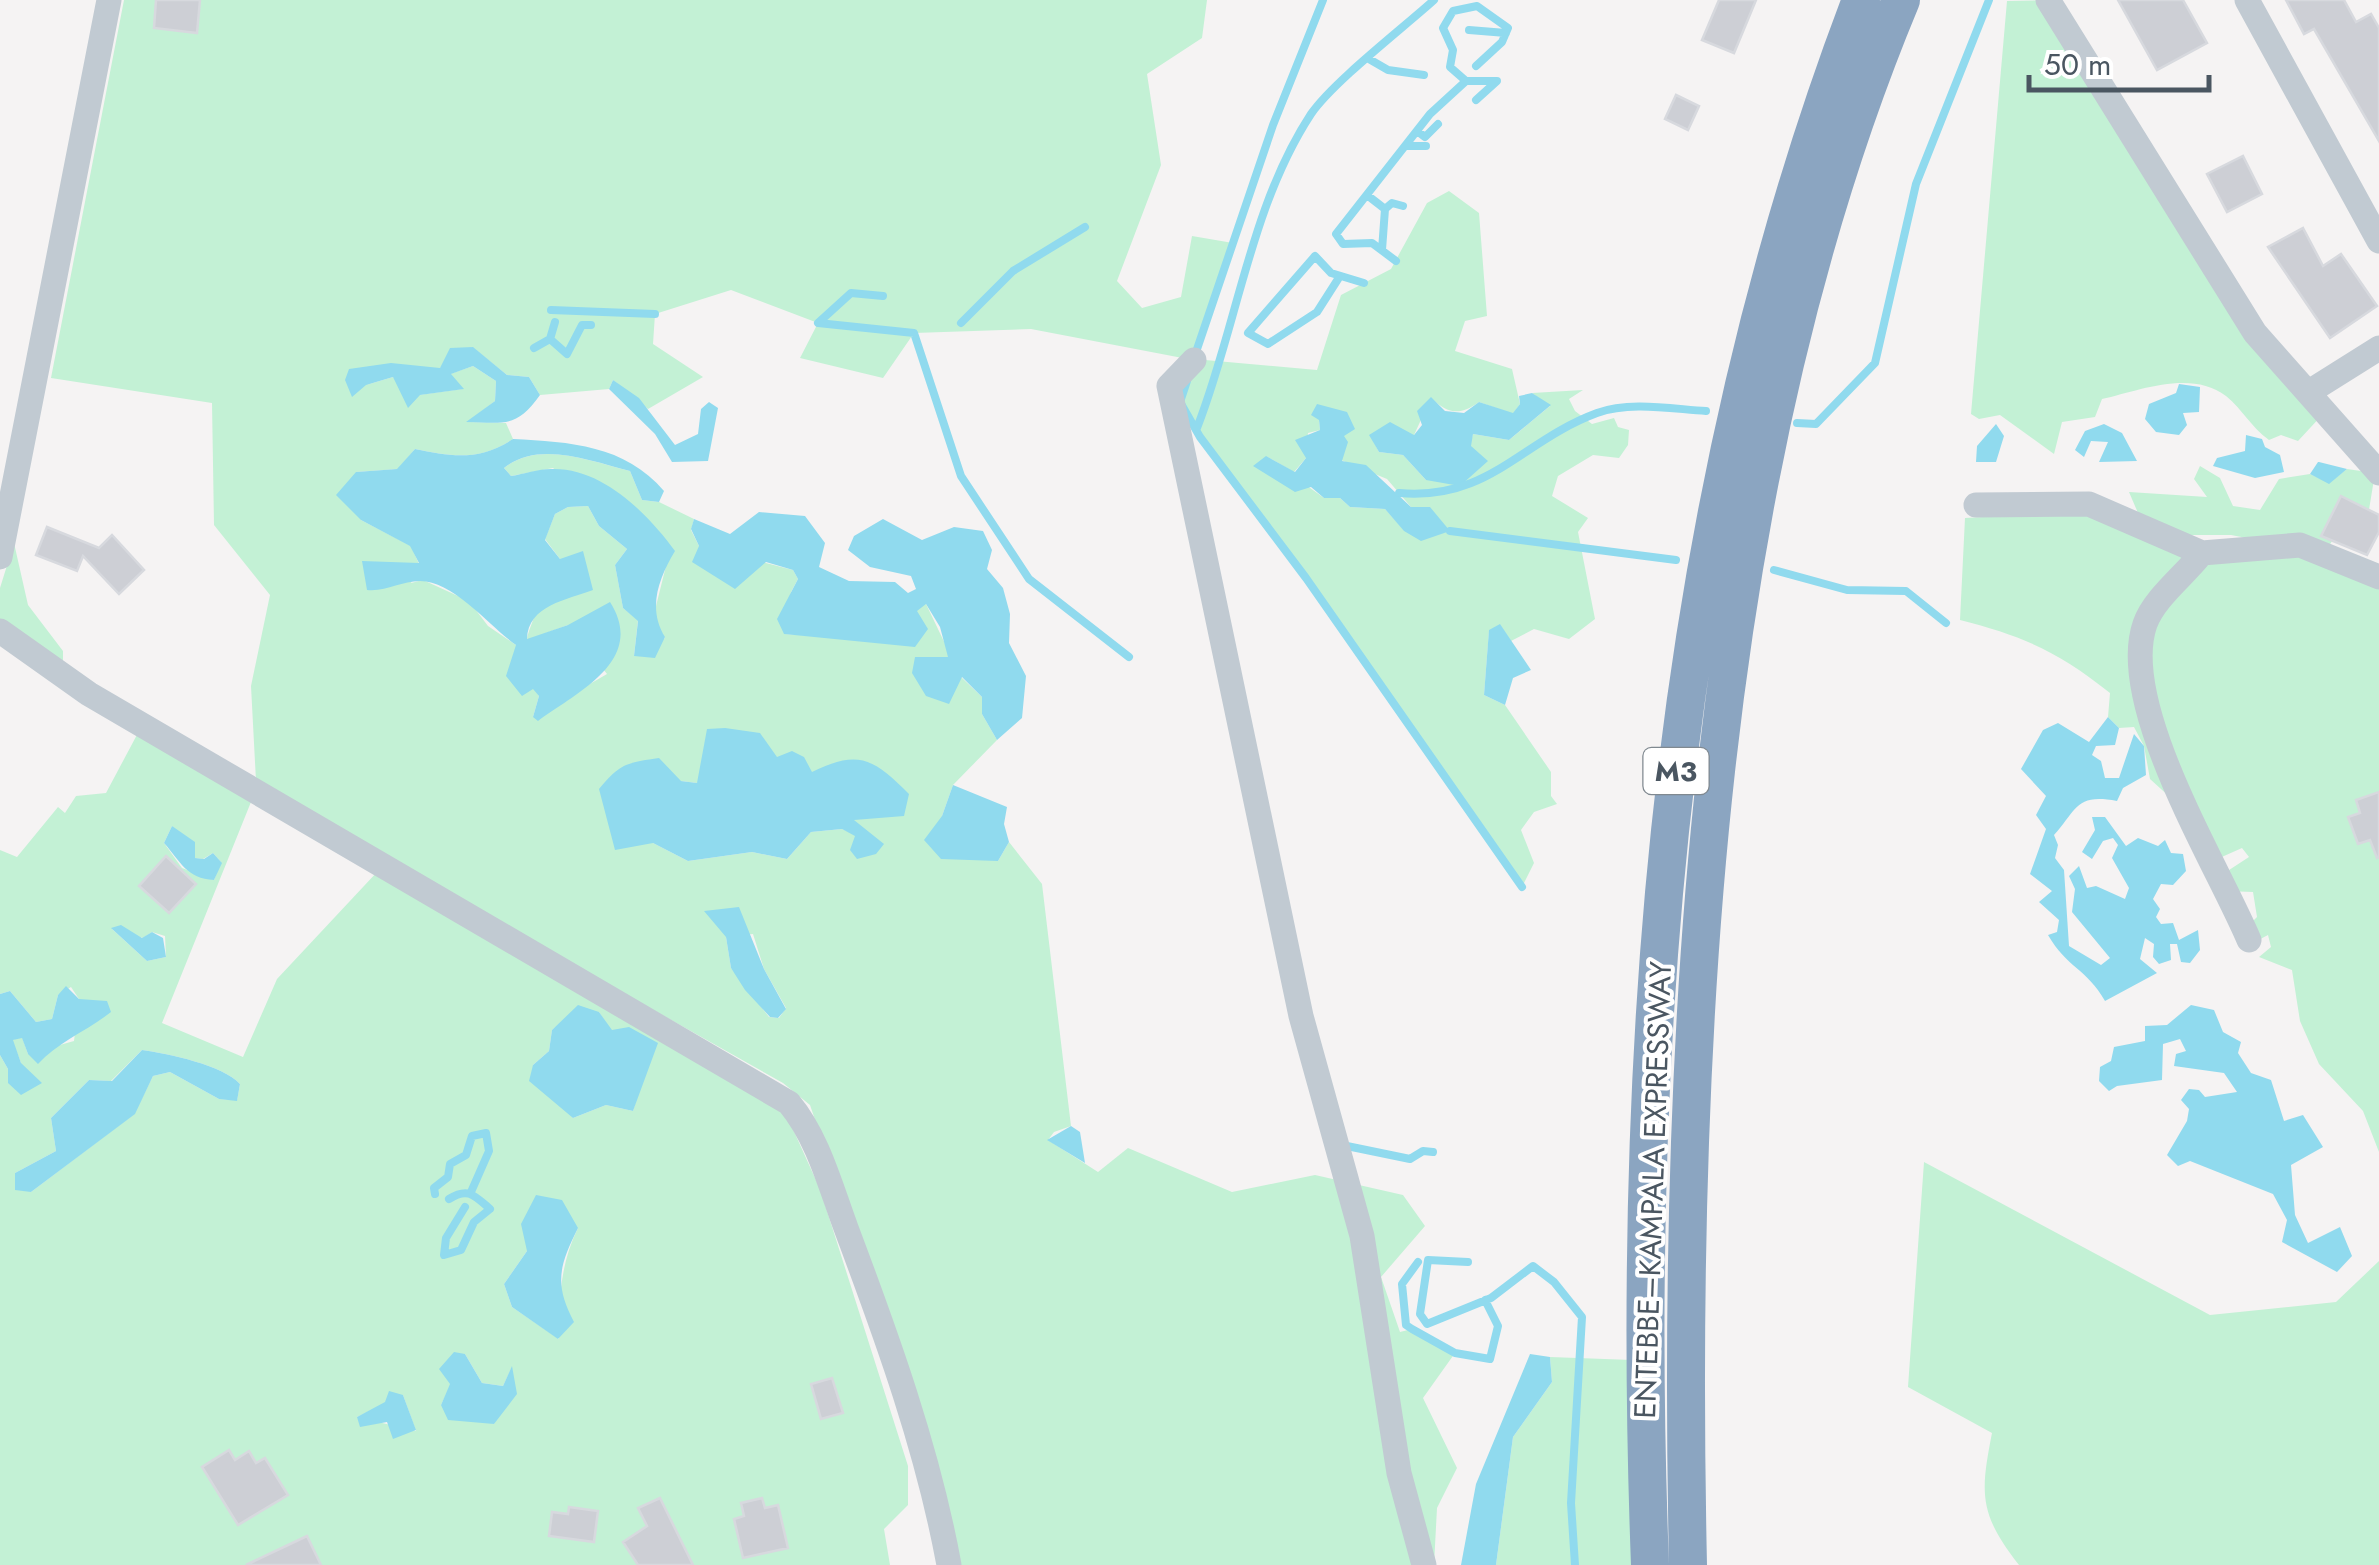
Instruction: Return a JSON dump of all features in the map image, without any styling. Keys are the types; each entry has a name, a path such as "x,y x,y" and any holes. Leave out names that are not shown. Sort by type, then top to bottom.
{"highway":[{"name":"ENTEBBE–KAMPALA EXPRESSWAY","path":"1650,1565 1644,1320 1650,1072 1668,835 1691,645 1735,420 1823,98 1860,0"},
{"name":"ENTEBBE–KAMPALA EXPRESSWAY","path":"1688,1565 1684,1364 1698,954 1733,656 1757,501 1796,326 1838,175 1901,0"}],"street":[{"path":"0,557 109,0"},
{"path":"2048,0 2255,333 2379,472"},
{"path":"2247,0 2379,241"},
{"path":"2309,392 2379,348"},
{"path":"1194,360 1168,386 1176,435 1205,552 1301,1016 1362,1236 1399,1472 1424,1565"},
{"path":"1976,505 2089,504 2202,553 2300,545 2379,577"},
{"path":"2202,553 2151,610 2143,627 2142,684 2147,710 2196,831 2248,940"},
{"path":"0,631 89,694 770,1087 789,1103 816,1148 872,1297 937,1497 949,1565"}],"green space":[{"path":"124,0 1207,0 1202,38 1147,74 1161,165 1117,281 1142,308 1181,297 1192,236 1233,243 1194,359 1317,370 1341,295 1391,269 1427,203 1449,191 1479,213 1487,316 1465,321 1455,351 1512,369 1520,404 1513,414 1479,402 1466,410 1454,411 1431,398 1414,435 1370,435 1379,452 1403,455 1426,480 1470,445 1473,434 1509,440 1550,406 1532,393 1583,390 1569,399 1575,411 1592,424 1614,418 1618,427 1629,430 1628,445 1619,458 1593,455 1558,476 1552,496 1588,518 1578,532 1595,619 1569,639 1534,629 1511,641 1500,625 1489,631 1484,695 1505,705 1551,772 1551,796 1557,804 1534,812 1521,830 1534,863 1522,887 1306,578 1200,437 1180,402 1193,360 1031,329 914,333 883,378 800,358 818,323 731,290 655,314 653,344 703,377 648,409 613,380 609,389 540,395 529,377 507,375 472,347 440,368 413,368 366,385 393,377 419,395 462,389 450,374 473,366 496,381 495,401 468,422 506,423 513,439 478,454 415,449 398,469 356,472 361,520 411,546 419,564 411,583 423,580 469,601 488,626 516,645 539,696 533,717 607,674 568,625 527,640 560,559 545,539 555,514 568,507 588,506 599,526 627,549 615,565 623,608 638,620 634,656 665,638 653,618 666,566 553,468 511,476 504,468 533,455 565,455 630,471 642,500 659,502 694,519 691,530 699,546 793,570 798,579 791,592 785,634 831,637 926,604 961,677 982,697 982,714 997,740 953,785 942,816 998,861 1009,842 1042,884 1071,1126 1054,1132 1048,1140 1098,1172 1128,1148 1232,1192 1315,1175 1403,1195 1425,1226 1381,1277 1400,1332 1412,1329 1455,1353 1423,1398 1457,1468 1437,1508 1434,1565 952,1565 879,1307 810,1105 783,1083 483,914 787,1116 820,1189 908,1466 908,1505 884,1529 890,1565 0,1565 0,1055 8,1069 21,1063 12,1040 22,1037 28,1054 74,1041 79,999 71,987 58,995 52,1019 36,1022 10,991 0,994 0,850 17,857 58,807 65,813 76,796 106,793 139,731 253,797 162,1023 243,1057 277,979 378,871 256,781 251,686 270,595 214,525 212,403 51,378","holes":["1319,420 1341,460 1387,479 1411,507 1405,531 1385,509 1350,507 1340,498 1324,498 1266,456 1294,472 1306,458 1308,433 1320,430","778,758 812,773 863,831 856,835 842,829 811,832 787,859 752,852 688,861 653,843 681,781 697,783 702,776","172,826 195,858 203,859 213,853 221,862 214,880 182,868 164,843","112,929 143,938 152,932 165,936 166,957 147,961","753,934 764,969 786,1008 779,1018 769,1017 731,968 726,937","599,1012 642,1080 633,1111 606,1105 573,1118 533,1065 549,1051 552,1030 564,1020","142,1050 209,1066 240,1084 237,1100 219,1099 170,1072 153,1076 134,1114 31,1192 15,1173 56,1151 51,1118 89,1080 111,1081","578,1228 564,1269 559,1339 512,1307 504,1284 527,1251","465,1354 482,1383 503,1386 512,1367 494,1424 441,1405","403,1395 416,1431 357,1417"]},
{"path":"2058,0 2290,375 2323,414 2298,441 2281,435 2269,440 2226,396 2197,384 2164,384 2102,399 2095,417 2062,422 2054,454 2000,415 1979,419 1971,414 2007,1"},
{"path":"2200,466 2220,478 2233,506 2260,510 2279,479 2310,474 2329,483 2347,469 2375,473 2368,516 2341,528 2324,553 2231,535 2178,535 2141,520 2129,492 2207,497 2194,479"},
{"path":"2091,511 2204,562 2298,554 2379,579 2379,1152 2363,1111 2319,1064 2300,1021 2292,970 2259,957 2271,947 2268,935 2249,945 2249,925 2257,917 2253,892 2226,891 2226,872 2249,857 2242,848 2215,860 2172,799 2150,779 2144,746 2134,727 2119,728 2108,717 2110,693 2040,647 1960,620 1965,518"},
{"path":"14,543 28,605 63,651 63,667 50,665 0,619 0,588"},
{"path":"1924,1162 2210,1315 2336,1302 2379,1261 2379,1565 2019,1565 1996,1531 1986,1503 1992,1433 1908,1387"},
{"path":"1550,1357 1632,1360 1633,1565 1496,1565 1513,1437 1552,1382"}],"water":[{"path":"473,347 507,375 529,377 540,395 532,406 509,421 466,422 495,401 496,381 473,366 451,374 464,389 420,395 408,408 393,377 366,385 352,397 345,380 349,369 391,363 440,368 450,348"},
{"path":"613,380 639,398 675,445 698,434 701,409 709,402 718,408 708,461 672,462 655,434 609,389"},
{"path":"2179,384 2200,387 2199,412 2183,413 2187,425 2179,435 2156,432 2145,419 2149,404 2176,393"},
{"path":"1532,393 1551,405 1509,440 1473,434 1471,446 1488,461 1460,486 1426,480 1403,455 1379,452 1369,435 1390,422 1414,435 1422,425 1417,411 1431,397 1445,411 1464,413 1479,402 1513,413 1520,404 1519,396"},
{"path":"1317,404 1347,412 1355,429 1344,436 1348,442 1342,461 1366,465 1411,507 1430,507 1450,531 1421,541 1404,531 1385,509 1350,507 1340,498 1324,498 1311,487 1295,492 1253,466 1266,456 1295,472 1306,458 1295,440 1320,430 1319,420 1311,415"},
{"path":"1996,424 2004,436 1996,462 1976,462 1977,446"},
{"path":"2104,424 2122,433 2137,461 2099,462 2108,442 2091,441 2084,457 2075,450 2085,431"},
{"path":"2246,435 2262,439 2265,447 2280,455 2284,472 2255,478 2213,466 2217,458 2245,451"},
{"path":"513,439 576,445 632,464 664,491 659,502 642,500 630,471 582,458 533,455 504,468 511,476 570,470 606,484 637,508 675,551 657,593 657,615 665,637 655,658 634,656 638,621 623,608 615,565 627,549 599,526 588,506 568,507 555,514 545,540 560,559 583,551 593,590 541,611 529,628 527,639 568,625 610,602 619,623 620,641 603,672 538,721 533,717 539,696 533,689 522,696 506,676 516,645 458,597 446,588 420,581 367,590 362,561 419,563 410,546 361,520 336,495 356,472 397,469 415,449 477,454"},
{"path":"2318,462 2347,469 2329,484 2310,474"},
{"path":"759,512 805,516 825,543 819,567 849,581 895,582 908,593 916,589 911,576 870,567 848,550 854,536 883,519 922,540 954,527 983,531 992,550 987,569 1003,588 1010,614 1009,643 1026,676 1022,718 997,740 982,714 982,697 962,677 949,704 926,696 912,673 915,657 948,657 940,627 926,604 917,611 928,629 915,647 784,634 777,619 798,579 793,570 766,562 735,589 692,562 699,546 691,529 694,519 730,534"},
{"path":"1500,624 1531,670 1513,678 1505,705 1484,695 1489,630"},
{"path":"2108,717 2119,728 2115,745 2096,746 2092,755 2101,761 2105,778 2119,778 2134,734 2144,746 2146,775 2123,788 2117,801 2093,799 2078,806 2054,835 2058,845 2055,858 2064,870 2069,946 2101,965 2110,958 2072,912 2075,889 2069,876 2079,866 2087,888 2096,886 2125,899 2129,888 2112,858 2118,845 2113,838 2103,841 2092,859 2082,852 2095,830 2092,817 2105,817 2126,846 2138,838 2158,846 2165,840 2171,853 2183,854 2186,871 2173,885 2161,884 2153,899 2160,909 2156,917 2161,924 2173,923 2179,940 2198,930 2200,950 2190,963 2181,962 2177,944 2170,944 2171,960 2159,964 2153,957 2154,944 2145,938 2140,959 2157,973 2105,1001 2048,935 2057,932 2059,920 2039,902 2052,891 2030,874 2046,829 2036,815 2046,796 2021,769 2043,730 2058,723 2089,742"},
{"path":"707,729 760,733 777,757 792,751 804,757 812,772 842,761 865,761 909,794 904,816 854,820 884,844 876,854 857,859 850,850 855,836 842,829 811,832 787,859 752,852 688,861 653,843 615,850 599,789 607,780 625,766 659,758 681,781 697,783"},
{"path":"953,785 1007,807 1004,824 1009,842 998,861 941,859 924,840 942,816"},
{"path":"172,826 195,842 195,858 204,859 213,853 222,863 214,880 191,873 164,843"},
{"path":"739,907 764,969 786,1009 778,1018 770,1017 745,990 731,968 726,937 704,911"},
{"path":"121,925 142,938 152,932 163,938 166,957 147,961 111,928"},
{"path":"66,986 79,999 107,1001 111,1012 38,1064 28,1054 22,1038 13,1040 21,1063 42,1083 21,1095 8,1083 8,1069 0,1055 0,994 10,991 36,1022 52,1019 58,995"},
{"path":"578,1005 599,1012 612,1030 629,1027 658,1043 633,1111 606,1105 573,1118 529,1081 533,1065 549,1051 552,1030"},
{"path":"2191,1005 2214,1010 2223,1032 2241,1042 2238,1053 2251,1073 2271,1080 2284,1121 2303,1115 2323,1147 2291,1165 2295,1215 2308,1243 2340,1227 2352,1256 2337,1272 2282,1242 2287,1220 2273,1194 2190,1161 2178,1166 2167,1155 2187,1121 2189,1109 2181,1100 2189,1089 2199,1090 2205,1097 2237,1092 2224,1073 2174,1066 2176,1054 2186,1051 2180,1039 2163,1044 2162,1080 2117,1086 2109,1091 2099,1081 2100,1067 2111,1061 2114,1047 2145,1041 2145,1026 2167,1025"},
{"path":"142,1050 221,1071 240,1084 237,1101 219,1099 170,1072 153,1076 135,1114 31,1192 15,1190 15,1173 56,1151 51,1118 89,1080 112,1081"},
{"path":"1071,1126 1080,1132 1085,1163 1047,1140"},
{"path":"536,1195 562,1200 578,1228 561,1275 574,1322 558,1339 512,1307 504,1284 527,1251 521,1224"},
{"path":"454,1352 465,1354 482,1383 503,1386 512,1366 517,1394 494,1424 448,1420 441,1405 450,1384 439,1369"},
{"path":"1530,1354 1550,1357 1552,1382 1513,1437 1496,1565 1461,1565 1476,1484"},
{"path":"389,1391 403,1395 416,1430 393,1439 387,1422 360,1427 357,1417 385,1402"}],"building":[{"path":"156,0 200,0 197,33 154,28"},
{"path":"1719,0 1756,0 1734,53 1702,40"},
{"path":"2118,0 2183,0 2207,43 2157,70"},
{"path":"2286,0 2344,0 2356,22 2371,14 2379,28 2379,141 2314,29 2304,34"},
{"path":"1676,95 1699,106 1688,130 1665,119"},
{"path":"2243,156 2262,194 2227,212 2207,174"},
{"path":"2303,228 2323,266 2341,254 2377,306 2330,338 2268,247"},
{"path":"2341,496 2379,515 2379,532 2367,555 2321,536"},
{"path":"47,527 99,548 112,535 144,570 119,594 83,556 77,571 36,555"},
{"path":"2379,792 2377,858 2370,840 2358,844 2348,817 2360,813 2356,800"},
{"path":"166,856 196,884 169,913 139,886"},
{"path":"832,1378 843,1413 821,1419 811,1384"},
{"path":"229,1450 235,1460 249,1451 256,1463 265,1458 288,1495 238,1525 202,1467"},
{"path":"660,1498 693,1565 638,1565 623,1542 647,1526 638,1508"},
{"path":"762,1498 765,1508 778,1505 788,1548 743,1558 734,1519 744,1516 741,1503"},
{"path":"569,1507 598,1511 594,1542 549,1536 552,1512 568,1514"},
{"path":"307,1536 321,1565 246,1565"}],"waterway":[{"path":"1194,358 1273,125 1323,0"},
{"path":"1197,428 1259,227 1290,150 1321,101 1434,0"},
{"path":"1797,423 1816,424 1875,363 1916,184 1989,0"},
{"path":"1396,261 1372,243 1343,244 1336,234 1430,114 1466,81 1450,67 1453,50 1443,28 1453,11 1477,6 1508,28 1502,42 1476,66"},
{"path":"1469,30 1506,33"},
{"path":"1369,59 1388,70 1424,75"},
{"path":"1466,81 1497,81 1476,100"},
{"path":"1417,131 1425,137 1438,124"},
{"path":"1406,146 1426,146"},
{"path":"1367,195 1385,209 1392,203 1403,206"},
{"path":"1382,250 1385,209"},
{"path":"961,323 1013,271 1085,227"},
{"path":"1340,276 1317,312 1268,344 1248,333 1315,256 1331,273 1364,283"},
{"path":"883,296 851,293 818,323 914,333 961,476 1029,579 1129,657"},
{"path":"551,310 655,314"},
{"path":"555,322 550,339 567,354 582,325 591,325"},
{"path":"534,348 550,339"},
{"path":"1187,381 1180,402 1200,437 1306,578 1522,887"},
{"path":"1399,493 1430,493 1481,479 1570,425 1610,409 1706,411"},
{"path":"1450,531 1676,560"},
{"path":"1774,570 1847,590 1906,591 1946,623"},
{"path":"435,1194 434,1188 448,1177 450,1164 466,1155 472,1136 486,1133 489,1151 471,1192"},
{"path":"1342,1145 1410,1159 1423,1151 1433,1152"},
{"path":"449,1199 471,1194 490,1209 474,1222 461,1250 444,1255 446,1238 465,1207"},
{"path":"1468,1262 1428,1260 1420,1314 1427,1324 1491,1298 1533,1266 1554,1282 1582,1317 1571,1503 1575,1565"},
{"path":"1418,1262 1402,1284 1406,1325 1412,1329 1455,1353 1490,1359 1498,1326 1485,1300"}]}
